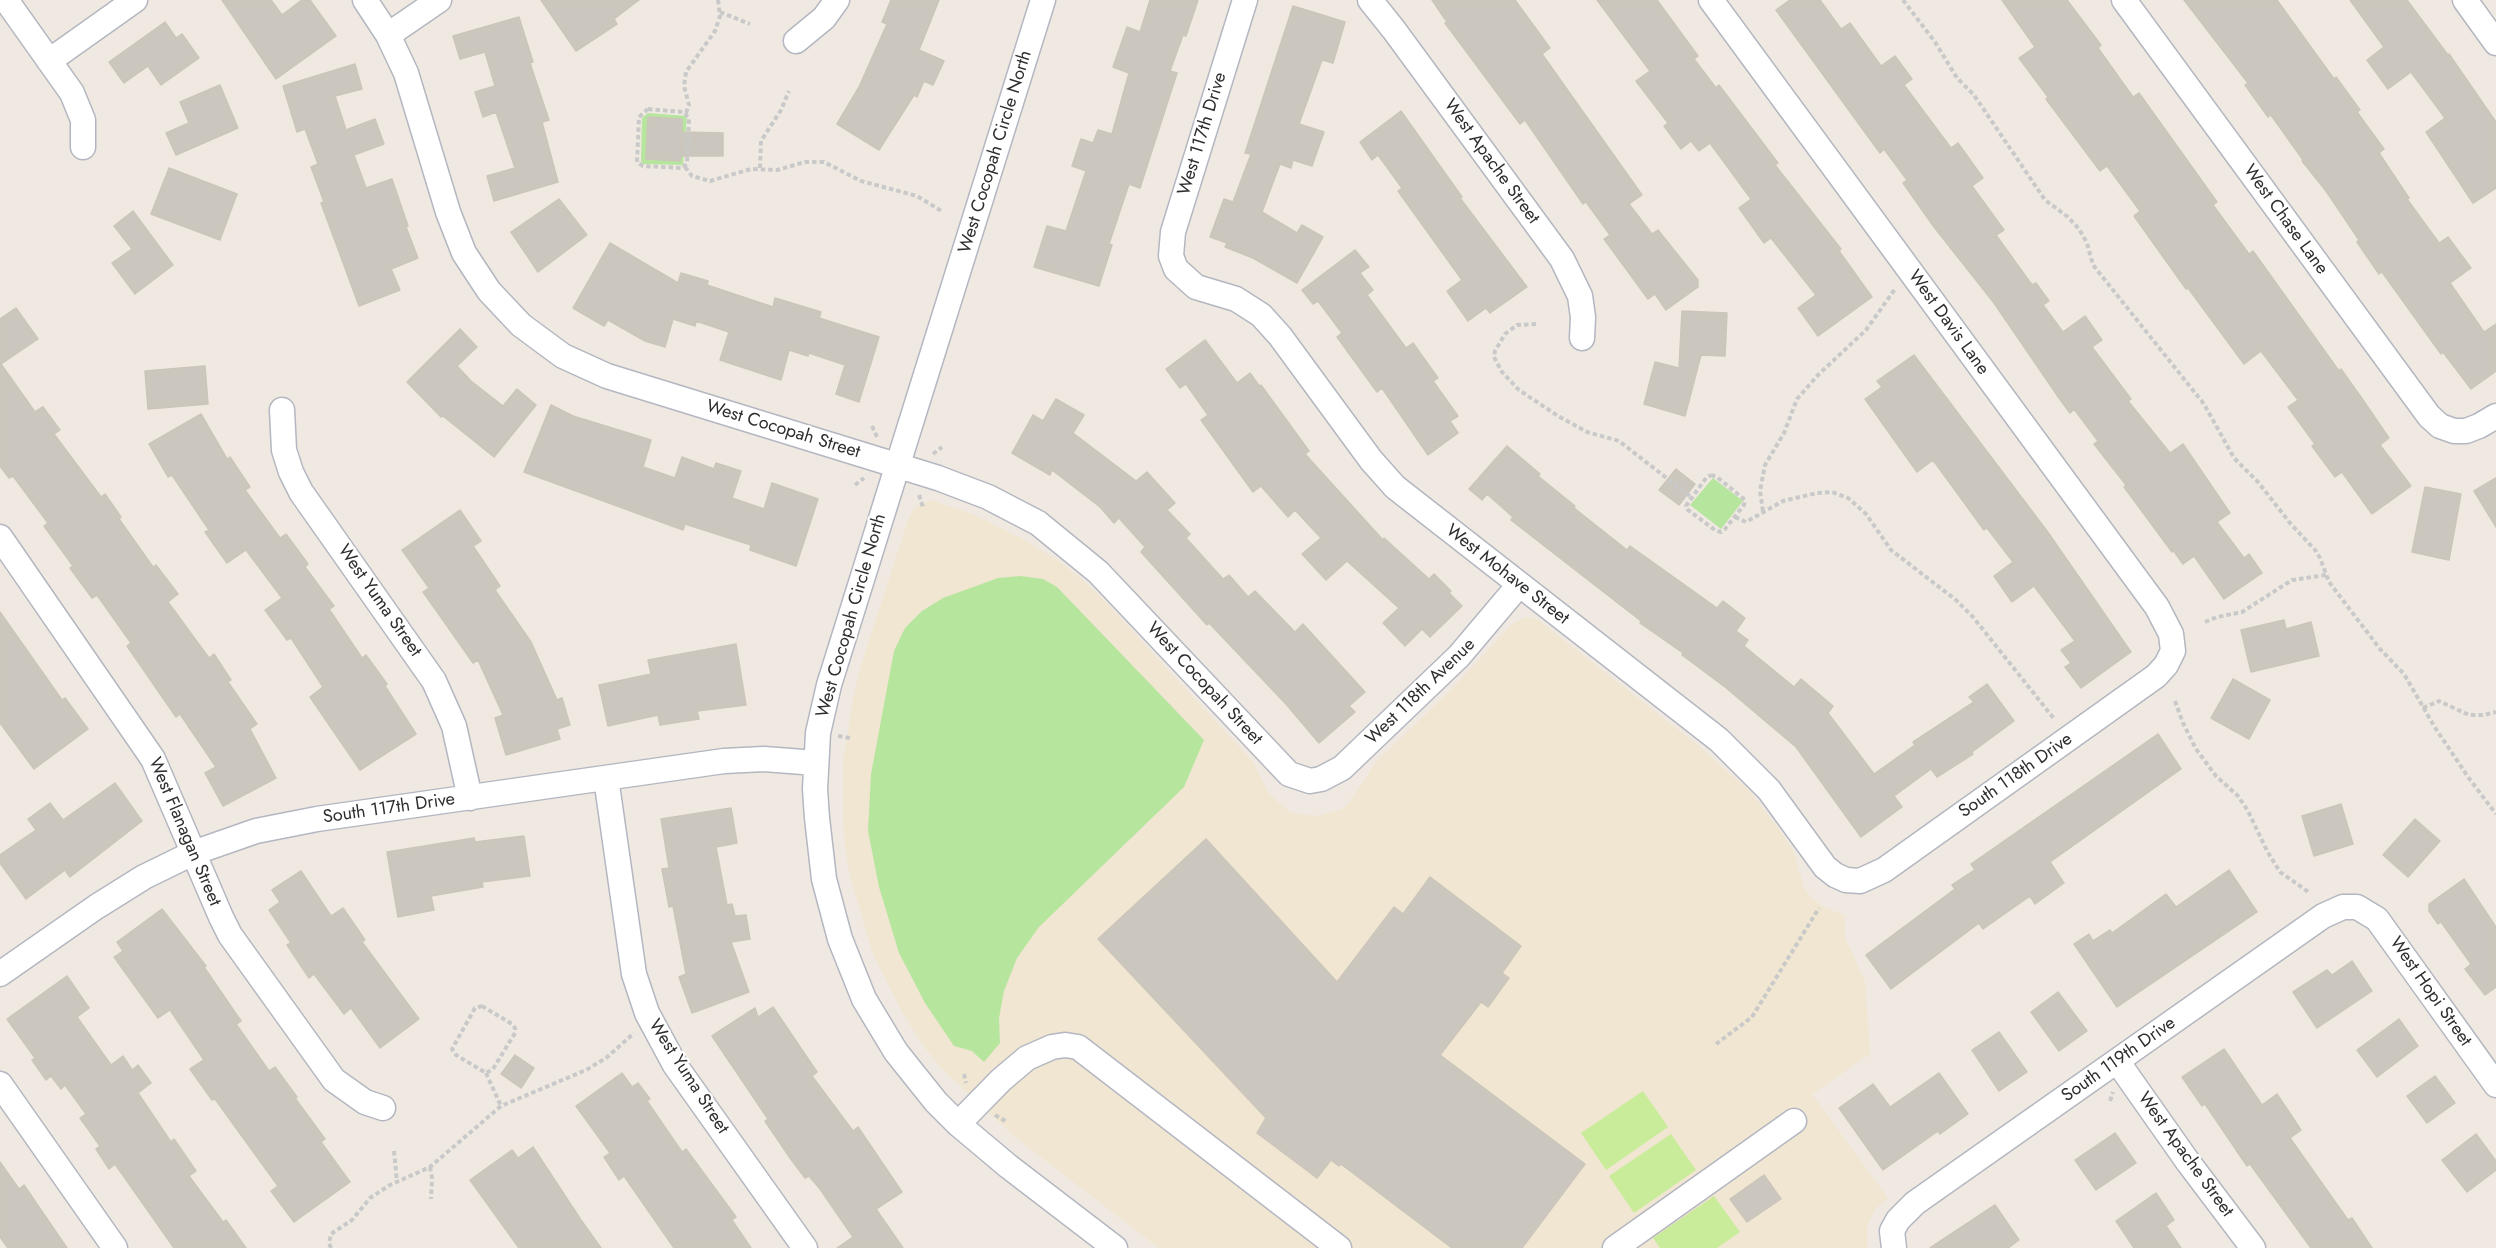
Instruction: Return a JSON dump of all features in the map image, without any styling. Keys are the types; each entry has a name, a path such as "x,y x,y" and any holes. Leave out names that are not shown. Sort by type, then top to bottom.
{"street":[{"path":"6,0 78,106 84,133 83,147"},
{"path":"49,61 135,0"},
{"name":"West Cocopah Street","path":"365,0 388,35 406,72 448,212 464,253 489,291 521,325 563,356 608,376 897,466 988,497 1023,515 1058,538 1115,589 1280,766 1289,774 1310,781"},
{"path":"388,35 439,0"},
{"path":"796,41 824,18 837,0"},
{"name":"West Cocopah Circle North","path":"1043,0 829,685 818,733 817,818 824,879 840,939 864,999 896,1052 922,1086 958,1124 1008,1166 1116,1248"},
{"name":"West 117th Drive","path":"1176,269 1171,256 1173,232 1245,0"},
{"name":"West Apache Street","path":"1370,0 1562,259 1580,296 1583,317 1582,338"},
{"name":"West Davis Lane","path":"1712,0 2157,607 2171,634 2173,651"},
{"name":"West Chase Lane","path":"2124,0 2421,406 2440,426 2454,431 2466,431 2496,416"},
{"path":"2464,0 2496,43"},
{"name":"West Mohave Street","path":"1176,269 1196,287 1236,299 1261,315 1280,336 1371,460 1395,488 1719,740 1769,790 1825,867 1846,880"},
{"name":"West Yuma Street","path":"282,410 284,450 291,472 301,492 434,681 454,726 470,798"},
{"name":"West Flanagan Street","path":"0,537 141,738 165,781 193,853 230,934 321,1065 348,1092 365,1102 383,1108"},
{"name":"West 118th Avenue","path":"1310,781 1321,779 1342,768 1459,656 1519,585"},
{"name":"South 118th Drive","path":"1846,880 1860,881 1884,870 2144,686 2166,665 2173,651"},
{"name":"South 117th Drive","path":"0,974 118,892 193,853 226,840 287,824 744,760 782,760 816,764"},
{"name":"West Yuma Street","path":"606,778 634,974 647,1013 675,1065 804,1248"},
{"name":"South 119th Drive","path":"1893,1239 1898,1220 1915,1203 2323,916 2343,907 2356,907"},
{"name":"West Hopi Street","path":"2356,907 2377,919 2385,928 2496,1085"},
{"path":"958,1124 1001,1080 1027,1058 1052,1047 1065,1045 1078,1047 1339,1248"},
{"name":"West Apache Street","path":"2117,1061 2188,1162 2253,1248"},
{"path":"0,1084 115,1248"},
{"path":"1614,1248 1794,1121"}],"path":[{"path":"686,113 689,105 684,86 686,72 709,41 718,24 720,12 718,0"},
{"path":"1903,0 1935,42 1957,78 1974,95 2045,200 2068,217 2079,229 2087,243 2093,265 2204,404 2234,458 2258,482 2290,523 2316,551 2333,589 2369,635 2404,674 2423,708 2468,777 2496,814"},
{"path":"720,12 736,21 750,24"},
{"path":"760,168 761,141 786,102 789,91"},
{"path":"685,167 643,166 638,164 636,159 640,114 648,110 686,113"},
{"path":"685,167 690,120 686,113"},
{"path":"685,167 692,176 710,181 741,171 760,168 777,170 805,162 824,162 861,181 917,196 943,212"},
{"path":"1763,512 1760,490 1765,465 1784,433 1797,399 1818,375 1866,330 1897,286"},
{"path":"1536,324 1517,325 1505,334 1494,357 1502,372 1519,390 1558,416 1587,432 1618,441 1691,497"},
{"path":"1714,475 1745,500 1735,517 1725,529 1718,532 1688,510 1686,504 1706,478 1714,475"},
{"path":"1735,517 1746,522 1783,501 1824,492 1840,495 1855,502 1891,550 1951,596 1974,617 2058,723"},
{"path":"2205,622 2242,612 2292,580 2326,575"},
{"path":"2175,701 2182,723 2196,749 2216,776 2238,796 2266,851 2280,872 2291,882 2310,893"},
{"path":"2423,708 2439,701 2469,715 2484,716 2496,712"},
{"path":"1716,1044 1752,1017 1819,908"},
{"path":"486,1073 493,1069 515,1033 515,1028 482,1006 475,1008 452,1048 456,1055 486,1073 501,1106"},
{"path":"331,1248 329,1243 332,1234 352,1220 370,1198 396,1182 430,1167 501,1106 597,1065 634,1033"},
{"path":"394,1151 396,1182"},
{"path":"430,1167 431,1199"}],"shaded area":[{"path":"931,500 975,515 1023,539 1060,562 1080,578 1098,594 1253,762 1270,795 1291,813 1319,816 1342,809 1349,803 1376,762 1449,692 1512,624 1527,617 1538,620 1700,747 1750,792 1781,832 1794,852 1804,888 1811,897 1823,907 1845,915 1845,938 1865,981 1870,1054 1812,1094 1888,1198 1876,1208 1867,1226 1867,1248 1159,1248 1015,1137 941,1068 922,1044 901,1010 874,957 851,880 846,854 843,823 843,762 853,699 861,666 908,520 914,508"}],"green space":[{"path":"648,113 687,116 683,165 643,164 641,161 642,118"},
{"path":"1713,478 1743,501 1721,529 1690,505"},
{"path":"1021,576 1043,579 1057,587 1204,740 1184,787 1039,927 1017,958 1004,991 999,1018 1000,1043 984,1062 972,1051 954,1046 925,1003 899,953 879,887 868,831 871,774 894,651 905,628 922,611 943,598 998,578"},
{"path":"1643,1091 1668,1127 1606,1170 1581,1133"},
{"path":"1671,1134 1696,1170 1634,1213 1609,1176"},
{"path":"1714,1196 1740,1232 1717,1248 1660,1248 1653,1238"}],"building":[{"path":"222,0 271,0 282,15 302,0 310,0 336,36 276,79"},
{"path":"541,0 639,0 614,19 617,24 576,51"},
{"path":"891,0 939,0 919,50 944,61 933,85 924,81 917,97 914,95 879,150 837,124 859,87 887,24 882,22"},
{"path":"1150,0 1198,0 1186,36 1183,35 1170,71 1177,73 1140,188 1129,184 1109,244 1112,245 1099,286 1034,267 1047,226 1066,231 1086,171 1072,166 1081,139 1093,143 1098,130 1112,134 1129,73 1113,67 1127,27 1140,32"},
{"path":"1432,0 1515,0 1550,48 1542,54 1642,195 1629,204 1652,234 1658,230 1698,280 1698,287 1666,310 1655,294 1648,299 1604,239 1610,235 1586,202 1583,204 1525,120 1520,124 1445,23 1447,22"},
{"path":"1597,0 1657,0 1698,56 1694,59 1716,88 1719,85 1778,163 1775,165 1841,249 1839,251 1872,297 1818,336 1798,308 1816,295 1771,238 1764,243 1739,208 1751,199 1710,143 1699,151 1691,141 1681,149 1664,126 1668,123 1636,81 1650,71"},
{"path":"1790,0 1820,0 1841,29 1850,23 1881,66 1895,56 1912,79 1904,85 1951,148 1958,143 1983,178 1972,186 2004,230 1996,235 2032,285 2036,283 2049,301 2043,305 2063,332 2085,316 2102,340 2092,347 2131,399 2128,401 2170,453 2183,444 2230,513 2217,522 2244,558 2249,554 2262,573 2224,599 2194,556 2183,564 2173,550 2172,552 2124,487 2126,485 2094,444 2098,441 2074,409 2070,413 1994,303 1934,227 1903,183 1907,180 1884,149 1880,153 1776,10"},
{"path":"2002,0 2067,0 2101,45 2098,48 2133,97 2139,93 2217,202 2213,205 2249,254 2253,251 2339,371 2341,369 2363,400 2389,438 2380,445 2411,486 2372,514 2342,472 2335,477 2312,446 2315,444 2288,407 2298,400 2261,351 2244,364 2188,288 2186,289 2134,216 2140,211 2107,166 2100,171 2046,99 2048,97 2019,58 2035,47"},
{"path":"2184,0 2277,0 2334,79 2336,77 2360,110 2357,112 2384,149 2379,153 2409,198 2407,199 2439,243 2448,237 2471,268 2450,283 2484,332 2496,324 2496,371 2471,389 2443,352 2441,354 2382,272 2379,274 2326,191 2302,161 2271,115 2268,117 2245,85 2248,83"},
{"path":"2350,0 2407,0 2449,54 2496,122 2496,188 2473,203 2426,132 2445,118 2411,72 2388,89 2367,60 2384,47"},
{"path":"1293,6 1345,22 1333,63 1322,60 1299,124 1324,132 1312,166 1293,160 1291,168 1280,164 1262,212 1297,233 1302,225 1323,237 1297,283 1253,258 1225,247 1227,243 1210,237 1224,199 1233,202 1251,154 1245,153"},
{"path":"519,17 533,62 530,63 549,120 542,122 558,182 494,201 487,176 515,168 496,112 483,117 475,92 495,86 485,52 460,59 453,36"},
{"path":"165,22 176,38 182,34 199,58 161,85 148,66 124,83 109,62"},
{"path":"355,64 362,89 335,96 346,130 375,119 384,144 354,155 366,188 392,179 418,258 391,269 400,290 359,306 321,203 324,202 311,167 318,164 305,129 297,132 283,86"},
{"path":"220,85 238,128 176,155 166,133 189,123 180,102"},
{"path":"1401,111 1462,197 1460,198 1527,287 1490,313 1486,308 1468,321 1447,291 1462,280 1398,191 1402,188 1378,155 1372,160 1360,142"},
{"path":"648,117 682,119 682,132 723,133 723,156 681,156 680,161 646,159"},
{"path":"169,168 237,194 220,240 151,214"},
{"path":"559,199 587,235 538,272 511,232"},
{"path":"133,211 173,265 135,294 112,263 132,249 114,226"},
{"path":"610,243 678,283 681,273 708,281 707,285 773,307 775,298 821,312 819,318 879,337 859,402 836,394 845,365 809,353 808,356 789,350 781,380 720,360 729,332 696,321 695,326 673,319 665,347 645,341 608,320 604,326 573,308"},
{"path":"1355,250 1369,267 1360,273 1373,290 1367,295 1406,348 1413,343 1438,378 1433,381 1458,416 1450,421 1458,433 1428,455 1382,388 1377,392 1337,337 1342,333 1318,301 1313,304 1302,290"},
{"path":"16,308 38,339 1,364 35,412 43,407 60,430 54,434 101,497 105,494 121,517 119,519 153,567 156,565 178,594 168,602 209,658 214,654 231,680 228,682 257,724 250,729 276,778 223,806 205,773 216,767 180,714 176,717 127,646 131,643 97,595 92,598 70,568 73,566 44,526 48,523 13,476 9,478 0,466 0,319"},
{"path":"1682,311 1727,313 1725,356 1701,355 1685,416 1644,404 1655,362 1679,368"},
{"path":"460,329 477,347 457,366 471,381 503,406 517,389 536,405 494,457 443,416 441,417 407,382"},
{"path":"1205,340 1237,383 1250,373 1260,387 1261,385 1309,451 1305,454 1383,540 1384,538 1429,579 1434,574 1451,591 1449,593 1462,606 1430,637 1422,629 1405,646 1383,623 1399,608 1347,561 1326,580 1302,554 1321,538 1295,510 1288,517 1261,486 1253,492 1201,420 1208,415 1186,384 1180,388 1166,369"},
{"path":"1914,355 2047,531 2131,652 2081,688 2065,667 2071,663 2061,650 2075,641 2034,586 2012,602 1994,576 2013,562 1987,528 1984,530 1933,460 1917,472 1865,399 1882,387 1877,381"},
{"path":"205,366 208,404 148,409 145,371"},
{"path":"1056,399 1084,415 1073,433 1136,481 1147,472 1175,503 1167,510 1190,534 1186,538 1223,579 1229,575 1248,597 1255,591 1295,632 1303,624 1365,692 1349,706 1355,712 1319,743 1285,703 1209,623 1207,625 1141,552 1145,547 1119,518 1114,523 1100,507 1052,470 1050,475 1012,453 1033,415 1043,421"},
{"path":"551,405 573,416 651,440 643,467 675,478 682,457 714,469 716,463 741,471 732,498 764,509 772,483 818,499 796,566 750,550 751,545 685,524 683,530 524,472"},
{"path":"201,414 227,459 230,457 250,487 245,490 280,538 286,534 308,564 305,567 334,606 329,609 362,658 366,655 387,684 385,686 416,734 360,770 310,697 323,687 291,638 287,640 265,610 282,598 246,550 227,563 205,532 209,530 172,475 168,477 149,444"},
{"path":"1507,446 1540,474 1538,476 1575,506 1574,508 1627,550 1630,546 1717,608 1723,601 1745,618 1736,631 1748,640 1744,646 1794,687 1801,679 1833,706 1828,713 1874,774 1915,745 1913,742 1974,702 1969,697 1987,684 2014,721 1972,752 1973,754 1937,777 1931,769 1894,796 1902,807 1861,837 1796,747 1725,687 1682,655 1683,653 1640,623 1641,621 1511,520 1513,517 1487,494 1482,500 1469,489"},
{"path":"1676,469 1695,484 1679,505 1659,490"},
{"path":"2496,478 2496,527 2474,491"},
{"path":"2425,487 2461,494 2449,560 2412,552"},
{"path":"460,510 481,541 473,546 500,586 495,590 531,642 557,700 562,698 570,725 557,729 560,739 506,755 495,718 503,715 478,660 473,663 423,592 429,588 402,550"},
{"path":"0,612 62,700 65,698 88,729 34,769 0,723"},
{"path":"2284,620 2286,629 2311,622 2319,656 2251,672 2241,630"},
{"path":"736,644 746,705 697,711 699,719 660,725 658,715 608,726 599,685 651,674 648,660"},
{"path":"2233,679 2270,700 2249,739 2211,718"},
{"path":"2158,734 2181,769 2050,862 2064,883 2035,904 2030,896 1983,929 1979,923 1891,989 1866,955 1955,889 1952,885 1975,870 1971,864"},
{"path":"115,783 142,821 70,877 65,870 26,899 0,863 0,855 36,830 28,819 50,803 63,820"},
{"path":"2341,804 2353,844 2314,856 2302,816"},
{"path":"731,808 737,843 716,847 727,905 732,904 735,916 746,915 750,939 731,942 749,992 692,1013 679,977 686,974 673,906 669,907 662,869 669,868 661,819"},
{"path":"2415,819 2440,841 2408,877 2383,855"},
{"path":"524,836 530,876 482,882 483,887 431,896 434,910 398,917 387,852 474,838 475,842"},
{"path":"1206,839 1337,982 1394,907 1403,914 1430,877 1521,946 1502,973 1509,978 1488,1007 1481,1002 1440,1055 1585,1164 1522,1248 1452,1248 1341,1164 1339,1166 1331,1160 1317,1178 1257,1133 1266,1118 1098,939"},
{"path":"2229,870 2257,912 2117,1007 2074,944 2089,934 2093,941 2110,930 2112,933 2166,894 2176,907"},
{"path":"301,871 331,916 343,908 365,940 362,942 419,1019 380,1048 351,1008 344,1014 314,974 309,978 287,945 291,943 269,910 280,902 272,890"},
{"path":"2464,879 2496,927 2496,987 2485,995 2465,969 2471,964 2441,922 2438,924 2429,911 2429,904"},
{"path":"162,909 206,966 204,967 241,1021 236,1024 269,1071 275,1067 297,1097 295,1098 325,1139 321,1142 350,1182 294,1222 271,1191 278,1186 215,1099 212,1100 190,1069 204,1060 170,1010 158,1018 114,957 123,951 117,942"},
{"path":"2352,961 2372,991 2317,1028 2293,992 2327,970 2332,975"},
{"path":"67,976 89,1008 77,1017 111,1065 123,1056 132,1070 138,1065 151,1083 138,1093 171,1142 174,1139 196,1171 189,1176 223,1222 226,1220 246,1248 174,1248 115,1164 109,1169 96,1149 100,1146 80,1118 86,1114 65,1085 61,1089 51,1076 46,1080 32,1060 35,1058 7,1019"},
{"path":"2058,992 2087,1031 2059,1051 2031,1012"},
{"path":"773,1007 817,1072 812,1076 853,1131 858,1127 902,1192 876,1209 903,1248 837,1248 853,1237 820,1189 809,1176 805,1178 790,1158 765,1121 768,1119 712,1036 755,1008 758,1017"},
{"path":"2399,1019 2418,1046 2377,1077 2357,1050"},
{"path":"1999,1032 2027,1072 1999,1091 1972,1050"},
{"path":"2224,1049 2262,1105 2277,1094 2301,1130 2290,1138 2348,1220 2352,1218 2372,1248 2311,1248 2250,1164 2247,1166 2205,1104 2202,1106 2182,1077"},
{"path":"515,1055 534,1068 521,1088 501,1074"},
{"path":"622,1073 632,1087 638,1083 650,1099 647,1101 682,1152 686,1149 736,1217 732,1220 751,1248 674,1248 624,1176 619,1180 604,1157 610,1153 576,1106"},
{"path":"1939,1073 1968,1114 1940,1134 1938,1131 1883,1170 1839,1108 1873,1084 1890,1107"},
{"path":"2435,1076 2455,1103 2427,1123 2407,1096"},
{"path":"2115,1133 2136,1163 2096,1190 2075,1160"},
{"path":"2476,1134 2496,1161 2496,1170 2467,1192 2442,1160"},
{"path":"533,1147 601,1248 519,1248 470,1180 512,1150 518,1158"},
{"path":"0,1162 19,1189 24,1185 67,1248 8,1248 0,1237"},
{"path":"1764,1175 1781,1199 1747,1222 1730,1199"},
{"path":"2156,1193 2174,1220 2166,1226 2181,1248 2134,1248 2116,1221"},
{"path":"1995,1205 2019,1240 2008,1248 1930,1248"}]}
